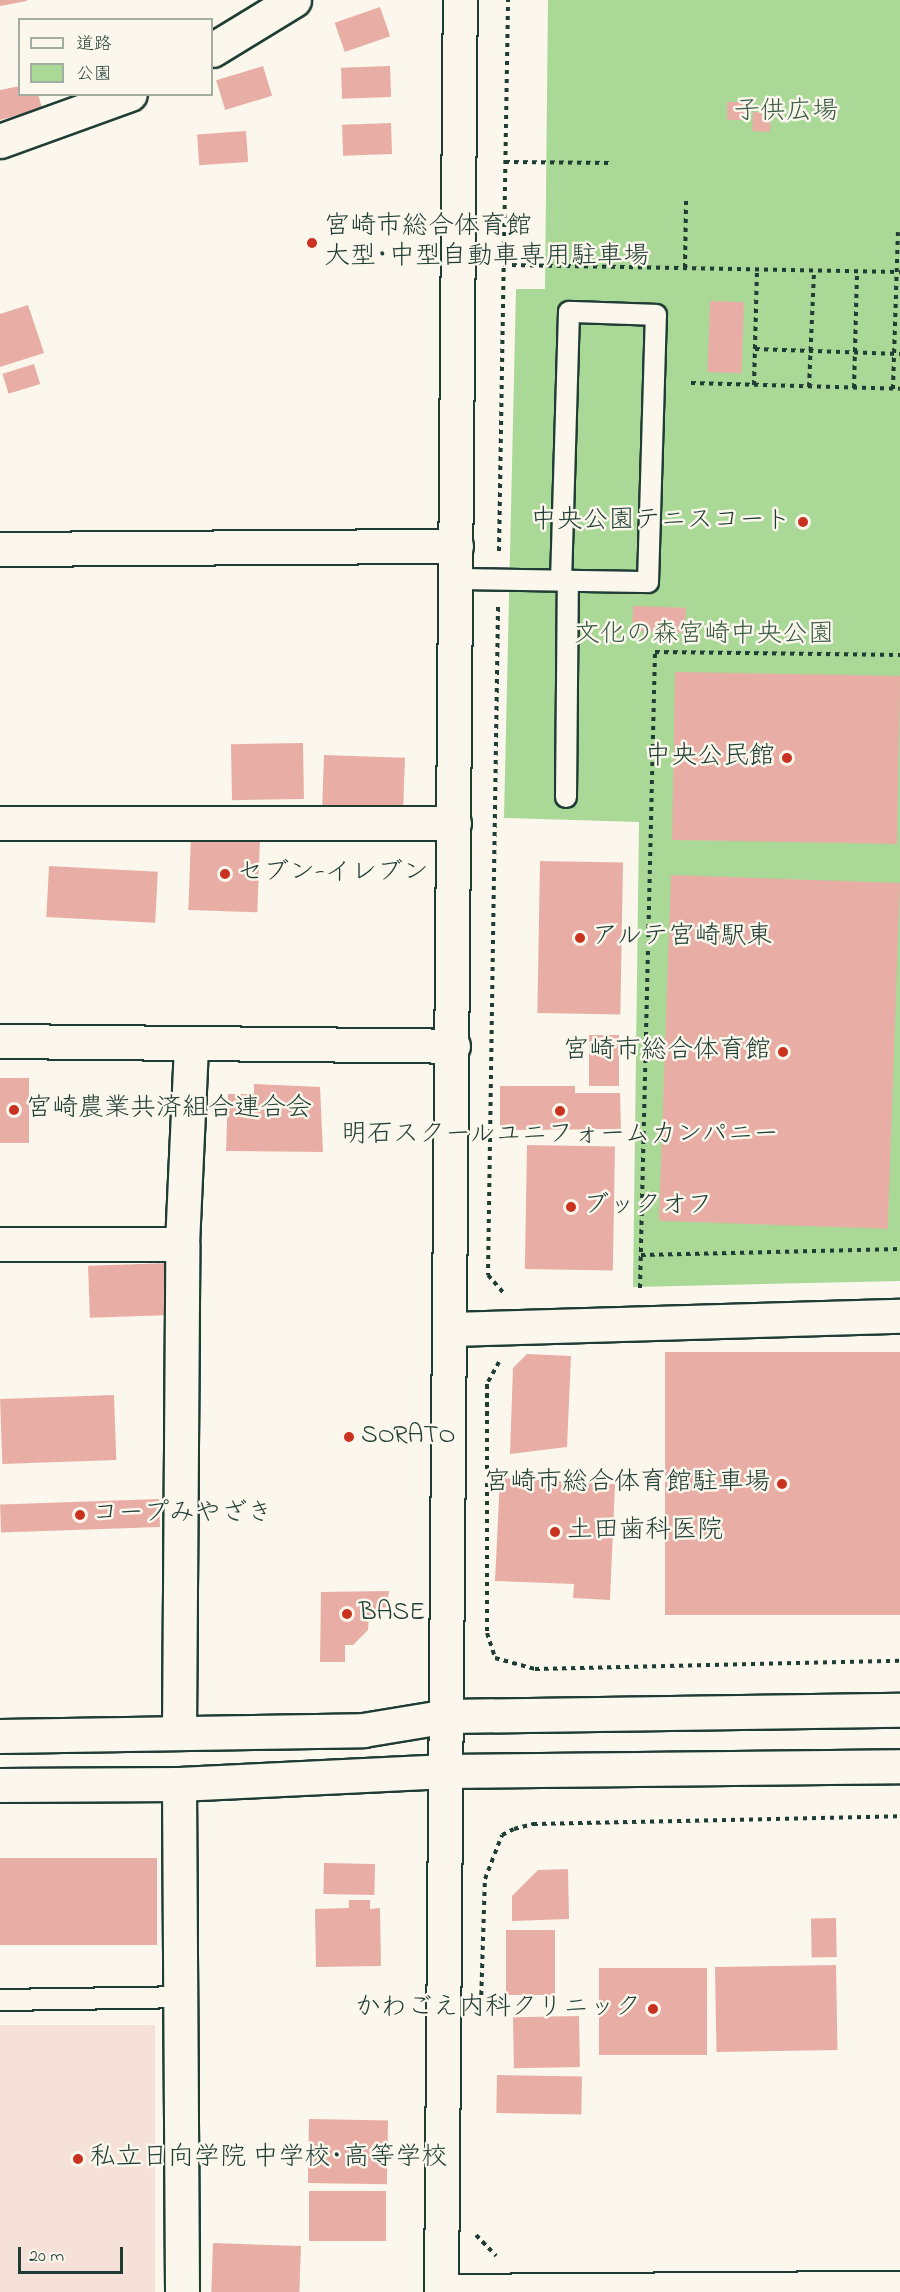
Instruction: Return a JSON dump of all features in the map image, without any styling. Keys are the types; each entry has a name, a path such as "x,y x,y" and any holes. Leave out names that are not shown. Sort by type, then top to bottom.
{"street":[{"path":"213,49 294,0"},
{"path":"460,0 448,1716 441,2292 900,2288"},
{"path":"0,141 124,96"},
{"path":"0,549 456,546"},
{"path":"0,823 454,823"},
{"path":"0,1041 191,1047 453,1046"},
{"path":"179,1733 182,1244 191,1047"},
{"path":"0,1244 182,1244"},
{"path":"451,1329 900,1316"},
{"path":"0,1736 363,1730 448,1716 900,1710"},
{"path":"0,1785 179,1784 447,1771 900,1766"},
{"path":"179,1784 182,2292"}],"lane":[{"path":"456,579 564,581 648,582 656,315 569,312 564,581 566,797"},
{"path":"0,2000 182,1997"}],"path":[{"path":"505,162 612,163"},
{"path":"685,268 686,201"},
{"path":"894,389 898,232"},
{"path":"503,265 898,272"},
{"path":"754,385 757,270"},
{"path":"809,387 814,271"},
{"path":"854,388 857,272"},
{"path":"755,349 900,354"},
{"path":"691,383 900,389"},
{"path":"640,1299 655,652 900,655"},
{"path":"641,1255 900,1249"},
{"path":"507,1355 487,1384 487,1633 495,1658 535,1669 900,1661"},
{"path":"481,2009 484,1879 502,1835 514,1829 533,1824 900,1815"},
{"path":"474,2222 474,2233 504,2259"}],"shaded area":[{"name":"私立日向学院 中学校･高等学校","path":"0,2025 155,2025 155,2292 0,2292"}],"green space":[{"name":"文化の森宮崎中央公園","path":"548,0 900,0 900,1281 633,1287 639,822 504,818 516,289 545,289"}],"building":[{"path":"0,0 27,0 27,1 0,6"},
{"path":"380,7 390,36 345,52 335,23"},
{"path":"263,66 272,96 225,110 216,80"},
{"path":"390,66 391,97 342,99 341,68"},
{"path":"18,86 18,96 39,96 42,108 0,120 0,90"},
{"path":"727,102 745,102 745,120 727,120"},
{"path":"753,112 771,113 770,132 752,131"},
{"path":"391,123 392,154 343,156 342,125"},
{"path":"246,131 248,162 199,165 197,134"},
{"path":"710,301 744,302 742,373 708,372"},
{"path":"28,305 44,353 0,367 0,314"},
{"path":"34,364 40,384 9,394 2,374"},
{"path":"633,606 686,608 685,633 632,631"},
{"name":"中央公民館","path":"675,672 900,676 897,844 672,840"},
{"path":"303,743 304,799 232,800 231,744"},
{"path":"324,755 405,758 403,809 322,806"},
{"name":"セブン-イレブン","path":"191,835 260,837 257,912 188,910"},
{"name":"アルテ宮崎駅東","path":"540,861 623,862 620,1014 537,1013"},
{"path":"49,866 158,872 155,923 46,917"},
{"name":"宮崎市総合体育館","path":"671,875 900,883 888,1229 659,1221"},
{"path":"589,1035 619,1035 619,1086 589,1086"},
{"name":"宮崎農業共済組合連合会","path":"0,1078 29,1078 29,1143 0,1143"},
{"path":"254,1084 320,1087 323,1152 226,1151 228,1094 254,1094"},
{"name":"明石スクールユニフォームカンパニー","path":"500,1086 575,1086 575,1093 620,1093 621,1129 500,1130"},
{"name":"ブックオフ","path":"527,1145 615,1147 613,1271 525,1269"},
{"path":"170,1263 172,1315 90,1318 88,1266"},
{"name":"宮崎市総合体育館駐車場","path":"665,1352 900,1352 900,1615 665,1615"},
{"path":"527,1354 571,1356 567,1447 510,1454 513,1368"},
{"path":"114,1395 116,1460 2,1464 0,1399"},
{"name":"土田歯科医院","path":"500,1478 615,1484 610,1600 573,1598 574,1584 495,1581"},
{"name":"コープみやざき","path":"159,1499 160,1527 1,1533 0,1505"},
{"path":"389,1591 386,1613 369,1617 368,1630 353,1645 345,1645 345,1662 320,1662 321,1592"},
{"path":"0,1858 157,1858 157,1945 0,1945"},
{"path":"324,1863 375,1864 374,1895 323,1894"},
{"path":"568,1869 569,1919 512,1921 512,1896 538,1870"},
{"path":"349,1900 370,1900 370,1909 380,1908 381,1966 316,1967 315,1909 349,1908"},
{"path":"811,1918 836,1918 837,1957 812,1957"},
{"path":"506,1930 555,1930 555,1995 506,1995"},
{"path":"836,1965 837,2050 717,2052 715,1967"},
{"name":"かわごえ内科クリニック","path":"599,1968 707,1968 707,2055 599,2055"},
{"path":"579,2016 580,2067 514,2068 513,2017"},
{"path":"497,2075 582,2076 581,2114 496,2113"},
{"path":"309,2119 388,2120 387,2184 308,2183"},
{"path":"309,2191 386,2191 386,2241 309,2241"},
{"path":"213,2243 301,2246 299,2292 211,2292"}],"place":[{"name":"宮崎市総合体育館 大型･中型自動車専用駐車場","path":"312,243"},
{"name":"中央公園テニスコート","path":"803,522"},
{"name":"中央公民館","path":"787,758"},
{"name":"セブン-イレブン","path":"225,874"},
{"name":"アルテ宮崎駅東","path":"580,938"},
{"name":"宮崎市総合体育館","path":"783,1052"},
{"name":"宮崎農業共済組合連合会","path":"14,1110"},
{"name":"明石スクールユニフォームカンパニー","path":"560,1111"},
{"name":"ブックオフ","path":"571,1207"},
{"name":"SORATO","path":"349,1437"},
{"name":"宮崎市総合体育館駐車場","path":"782,1484"},
{"name":"コープみやざき","path":"80,1515"},
{"name":"土田歯科医院","path":"555,1532"},
{"name":"BASE","path":"347,1614"},
{"name":"かわごえ内科クリニック","path":"653,2009"},
{"name":"私立日向学院 中学校･高等学校","path":"78,2159"}],"park label":[{"name":"子供広場","path":"786,113"}]}
